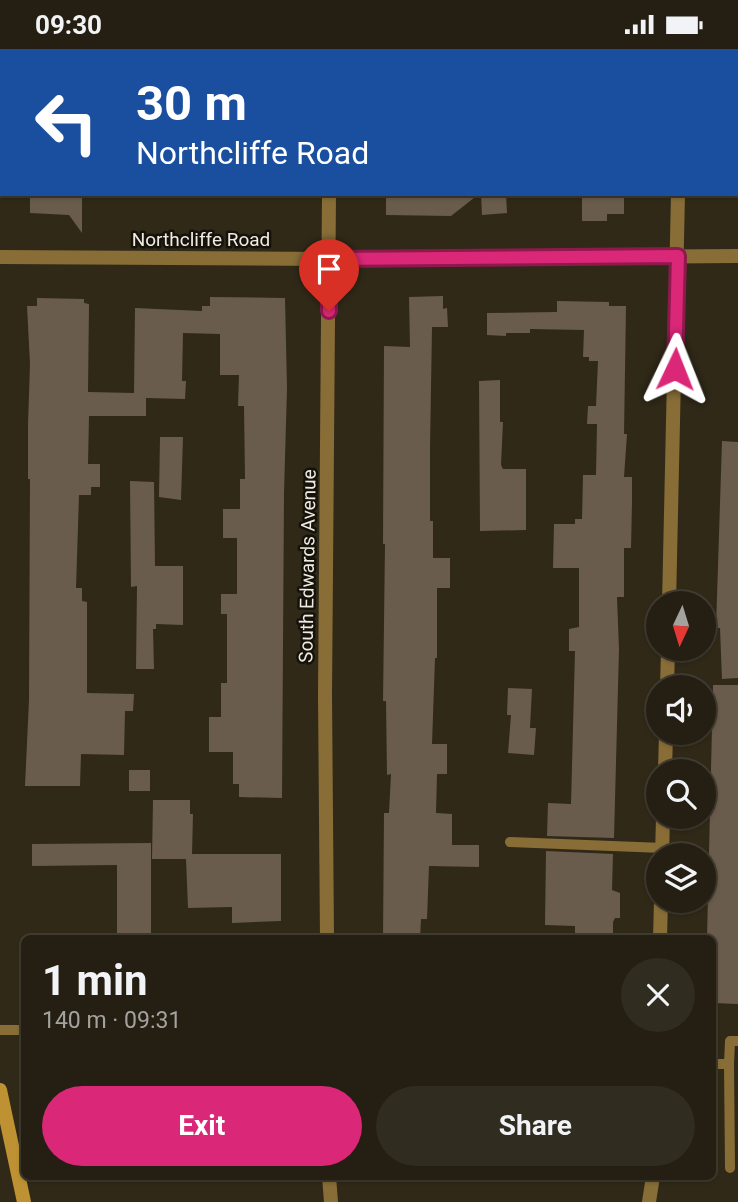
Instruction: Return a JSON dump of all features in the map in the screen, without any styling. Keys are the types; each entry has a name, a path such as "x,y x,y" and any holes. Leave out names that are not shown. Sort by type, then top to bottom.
{"main road":[{"path":"0,1090 5,1138 24,1202"}],"street":[{"name":"South Edwards Avenue","path":"327,935 325,695 329,196"},
{"path":"669,591 678,196"},
{"name":"Northcliffe Road","path":"0,257 329,259 738,256"},
{"path":"660,935 661,913"},
{"path":"329,1180 331,1202"},
{"path":"649,1202 652,1180"}],"lane":[{"path":"510,842 646,851"},
{"path":"0,1030 21,1030"},
{"path":"730,1168 730,1041 738,1041"},
{"path":"716,1063 729,1065"}],"building":[{"path":"30,196 82,196 82,233 69,215 30,213"},
{"path":"386,196 476,196 451,216 386,215"},
{"path":"481,196 506,196 507,213 482,215"},
{"path":"582,196 624,196 624,214 607,214 607,221 582,221"},
{"path":"443,296 443,309 447,308 448,327 432,327 430,521 433,521 433,558 450,558 450,588 437,588 437,658 432,744 447,744 447,774 437,774 436,813 452,814 452,845 479,845 479,867 429,866 427,919 421,919 420,935 383,935 384,813 389,813 391,774 387,775 386,701 383,701 384,346 410,347 409,297"},
{"path":"210,297 285,298 287,388 282,798 239,797 239,784 233,784 233,752 209,752 209,717 221,717 221,683 227,683 227,614 221,614 221,594 237,594 237,538 223,538 223,509 240,509 240,479 245,479 244,406 238,406 239,375 220,375 220,334 183,333 182,381 186,381 185,399 146,398 146,416 89,416 88,464 100,464 100,487 91,487 91,495 79,495 76,588 82,588 82,601 87,602 87,693 134,694 133,711 125,711 124,755 81,754 80,786 25,786 29,700 30,479 27,306 37,306 37,298 84,299 84,303 89,304 88,392 134,393 135,308 202,311 202,306 210,306"},
{"path":"557,301 609,302 609,306 626,306 624,434 627,434 624,477 632,477 631,548 624,548 624,597 617,597 619,649 614,838 547,836 548,803 571,804 575,651 569,651 569,629 579,627 579,568 553,568 554,524 575,524 575,519 582,519 583,475 596,475 597,424 587,424 588,406 596,406 598,361 589,361 589,357 583,357 584,330 530,329 530,333 487,335 487,313 557,312"},
{"path":"500,380 500,422 503,422 501,465 503,469 526,469 526,530 480,531 479,381"},
{"path":"160,437 183,437 181,500 159,497"},
{"path":"722,441 738,442 738,678 722,679 720,628 716,628"},
{"path":"130,481 154,482 155,566 183,566 183,625 156,624 156,629 153,629 154,669 136,669 137,586 131,587"},
{"path":"716,685 738,685 738,1004 716,1003 716,935 707,935 708,913 716,913 716,843 709,843 710,829 716,829 716,759 711,759 712,745 716,745"},
{"path":"508,688 532,689 530,728 536,728 534,755 508,753 511,715 507,715"},
{"path":"129,770 150,770 150,791 129,791"},
{"path":"153,800 190,800 190,814 193,814 192,854 281,854 281,921 232,923 232,907 188,908 186,859 152,859"},
{"path":"151,843 151,935 117,935 117,865 32,866 32,844"},
{"path":"546,851 613,854 612,890 620,893 620,918 615,918 613,922 613,935 575,935 575,926 545,925"}],"route":[{"path":"329,311 329,259 678,256 675,369"}]}
